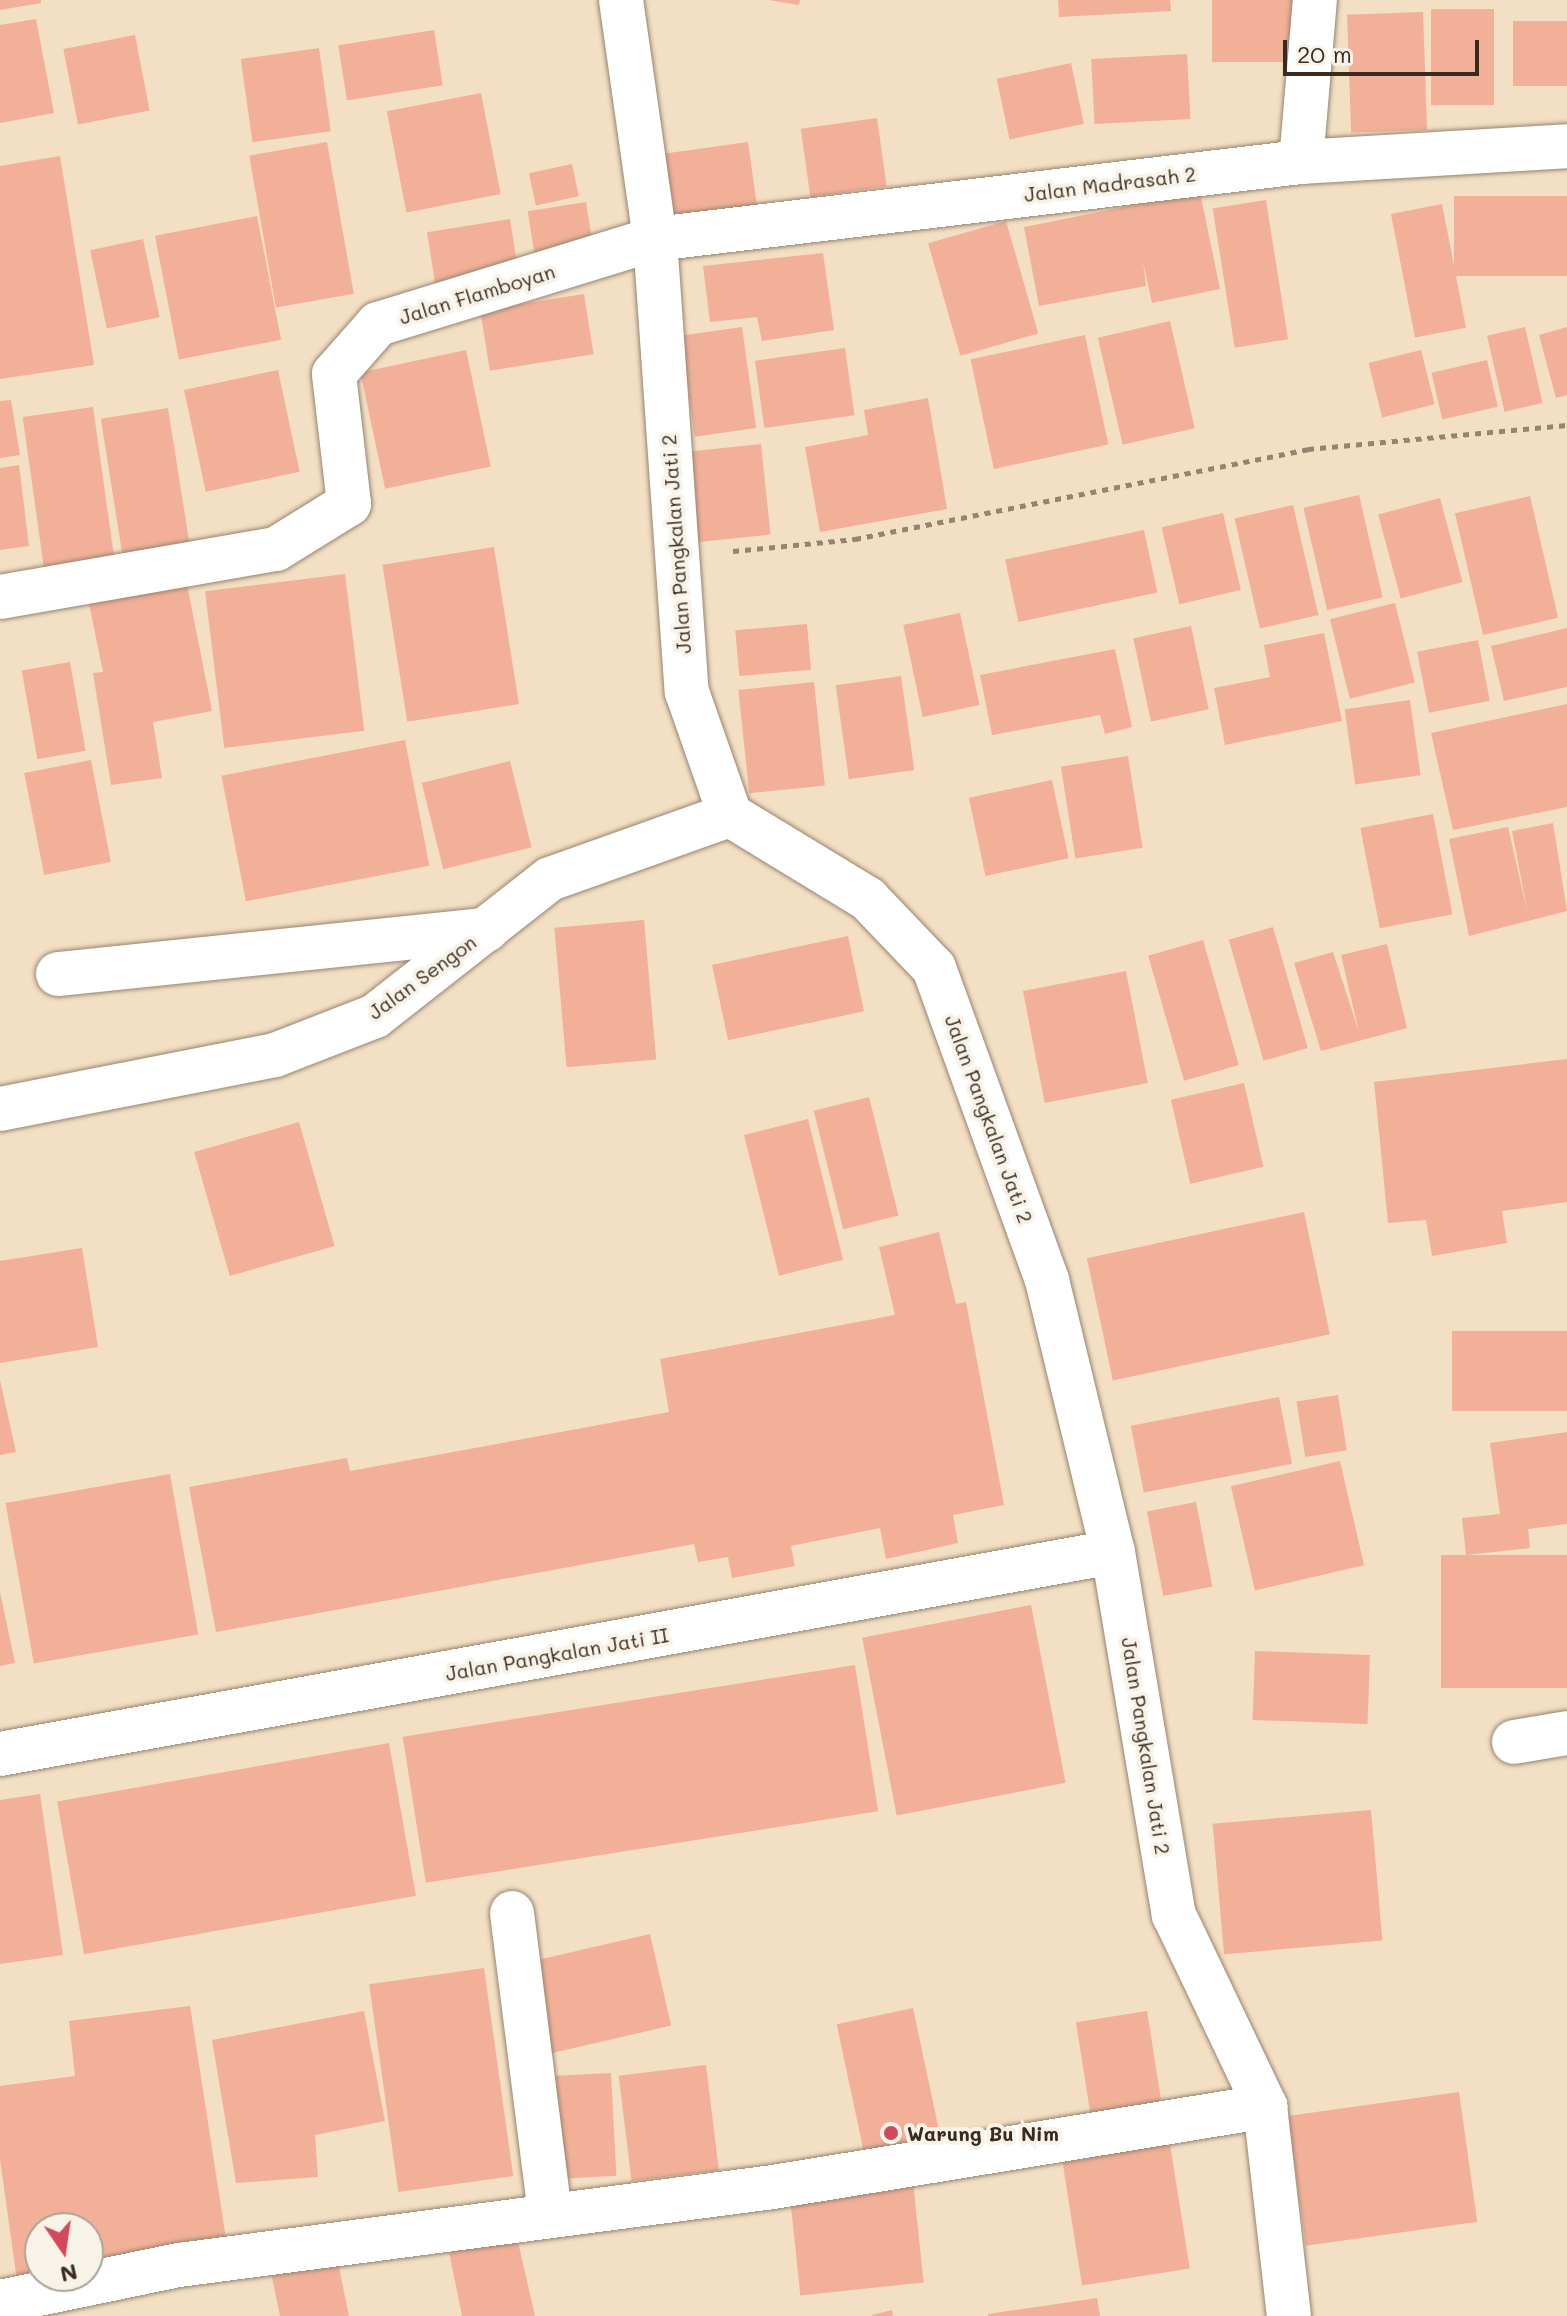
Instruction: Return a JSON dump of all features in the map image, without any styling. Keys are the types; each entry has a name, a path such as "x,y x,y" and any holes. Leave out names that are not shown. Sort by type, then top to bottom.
{"street":[{"name":"Jalan Pangkalan Jati 2","path":"621,0 655,239 687,692 730,815 868,899 934,968 1047,1280 1113,1552 1174,1915 1265,2106 1289,2316"},
{"path":"1301,162 1315,0"},
{"name":"Jalan Madrasah 2","path":"655,239 1301,162 1567,146"},
{"name":"Jalan Flamboyan","path":"0,597 276,549 349,504 334,374 378,324 655,239"},
{"name":"Jalan Sengon","path":"0,1109 275,1055 375,1016 550,879 730,815"},
{"path":"58,974 487,930"},
{"name":"Jalan Pangkalan Jati II","path":"0,1754 1113,1552"},
{"path":"1514,1742 1567,1733"},
{"path":"512,1913 550,2213"},
{"path":"0,2302 179,2265 550,2213 773,2187 1265,2106"}],"path":[{"path":"676,556 855,539 1308,449 1567,425"}],"building":[{"path":"0,0 41,0 41,3 0,10"},
{"path":"769,0 800,0 799,5"},
{"path":"1058,0 1170,0 1171,11 1059,17"},
{"path":"1212,0 1304,0 1304,62 1212,62"},
{"path":"1431,9 1494,9 1494,105 1431,105"},
{"path":"1423,12 1427,130 1351,133 1347,15"},
{"path":"36,19 54,113 0,123 0,25"},
{"path":"1513,21 1567,21 1567,86 1513,86"},
{"path":"434,30 443,85 347,100 338,45"},
{"path":"135,35 150,111 78,125 63,49"},
{"path":"319,48 331,131 252,142 241,59"},
{"path":"1187,54 1190,119 1095,124 1091,59"},
{"path":"1071,63 1084,124 1010,139 997,79"},
{"path":"481,93 501,194 406,212 387,111"},
{"path":"877,118 887,186 810,197 801,129"},
{"path":"327,142 354,294 276,307 249,156"},
{"path":"748,142 758,210 663,224 653,155"},
{"path":"60,156 94,365 0,379 0,166"},
{"path":"572,164 579,196 536,205 529,173"},
{"path":"1200,192 1220,289 1152,303 1143,262 1146,286 1039,306 1024,227"},
{"path":"1454,196 1567,196 1567,276 1454,276"},
{"path":"1266,200 1288,339 1235,348 1213,208"},
{"path":"586,202 594,251 536,261 528,211"},
{"path":"1442,204 1466,328 1415,338 1391,214"},
{"path":"257,216 281,340 179,360 155,236"},
{"path":"510,219 519,277 436,290 427,232"},
{"path":"1006,221 1038,333 960,356 928,243"},
{"path":"143,239 160,317 107,328 90,250"},
{"path":"823,253 834,330 762,341 757,317 710,322 703,266"},
{"path":"584,294 594,354 490,371 480,310"},
{"path":"1170,321 1195,428 1123,445 1098,338"},
{"path":"742,327 756,428 695,437 681,336"},
{"path":"1525,327 1543,403 1505,412 1487,336"},
{"path":"1567,327 1567,395 1556,398 1539,335"},
{"path":"1085,335 1108,445 994,469 971,359"},
{"path":"845,348 854,415 764,428 755,361"},
{"path":"466,350 491,466 385,489 360,372"},
{"path":"1421,350 1435,404 1382,417 1369,363"},
{"path":"1487,360 1498,407 1442,420 1431,373"},
{"path":"278,370 300,472 206,492 184,390"},
{"path":"928,398 947,509 820,532 805,447 868,435 864,410"},
{"path":"11,400 20,455 0,458 0,401"},
{"path":"93,407 115,562 45,572 23,417"},
{"path":"168,408 192,559 125,570 101,419"},
{"path":"761,444 771,535 680,544 670,454"},
{"path":"19,465 29,546 0,550 0,468"},
{"path":"1359,495 1383,597 1327,610 1303,508"},
{"path":"1530,496 1558,618 1483,635 1455,513"},
{"path":"1440,498 1463,582 1401,599 1378,515"},
{"path":"1293,505 1318,615 1260,629 1235,518"},
{"path":"1223,513 1241,590 1179,604 1162,527"},
{"path":"1144,530 1157,593 1018,622 1005,560"},
{"path":"494,547 519,704 407,722 382,565"},
{"path":"185,574 212,711 153,722 162,778 111,785 93,673 103,672 87,594"},
{"path":"345,574 364,731 224,748 205,591"},
{"path":"1395,603 1415,683 1350,699 1330,619"},
{"path":"960,613 980,705 923,717 903,625"},
{"path":"807,624 811,670 739,676 735,630"},
{"path":"1191,626 1209,709 1151,721 1133,638"},
{"path":"1567,628 1567,687 1504,701 1491,646"},
{"path":"1324,633 1342,721 1225,745 1214,688 1270,677 1264,645"},
{"path":"1478,640 1490,701 1429,713 1417,652"},
{"path":"1115,649 1132,727 1105,734 1100,715 992,735 980,675"},
{"path":"70,662 86,751 37,759 22,671"},
{"path":"901,676 914,770 849,779 836,685"},
{"path":"814,682 825,785 749,793 738,690"},
{"path":"1410,700 1421,775 1355,784 1345,709"},
{"path":"1567,704 1567,807 1453,830 1431,733"},
{"path":"405,740 429,866 246,901 221,776"},
{"path":"1128,756 1143,848 1075,858 1061,767"},
{"path":"91,760 111,862 44,875 24,773"},
{"path":"510,761 532,847 443,869 422,783"},
{"path":"1052,780 1069,858 985,876 969,798"},
{"path":"1433,814 1452,914 1380,928 1360,828"},
{"path":"1553,823 1567,911 1469,936 1449,839 1508,827 1528,915 1512,831"},
{"path":"644,920 656,1059 567,1067 554,928"},
{"path":"1273,927 1308,1048 1264,1061 1229,940"},
{"path":"848,936 864,1011 728,1040 712,965"},
{"path":"1203,940 1239,1065 1184,1081 1148,956"},
{"path":"1387,944 1407,1028 1321,1051 1294,963 1333,952 1359,1032 1341,955"},
{"path":"1126,971 1148,1083 1045,1103 1023,991"},
{"path":"1567,1059 1567,1202 1502,1211 1507,1243 1432,1256 1426,1220 1388,1223 1374,1082"},
{"path":"1244,1083 1263,1167 1190,1184 1171,1100"},
{"path":"869,1097 899,1215 843,1229 814,1111"},
{"path":"808,1119 843,1260 779,1276 744,1135"},
{"path":"299,1122 335,1246 230,1276 194,1152"},
{"path":"1304,1212 1330,1334 1113,1380 1087,1258"},
{"path":"939,1232 956,1304 966,1302 1004,1505 953,1515 958,1543 886,1559 880,1528 791,1546 795,1566 732,1578 728,1557 698,1562 694,1544 216,1632 189,1487 347,1458 350,1471 669,1412 660,1359 895,1315 879,1247"},
{"path":"82,1248 98,1347 0,1363 0,1261"},
{"path":"1452,1331 1567,1331 1567,1411 1452,1411"},
{"path":"0,1380 16,1452 0,1455"},
{"path":"1338,1395 1347,1450 1305,1457 1297,1402"},
{"path":"1279,1397 1292,1464 1144,1493 1131,1426"},
{"path":"1567,1432 1567,1524 1528,1529 1530,1548 1466,1555 1462,1518 1500,1514 1490,1443"},
{"path":"1340,1461 1364,1565 1255,1590 1231,1486"},
{"path":"170,1474 198,1635 34,1664 6,1503"},
{"path":"1196,1502 1212,1586 1163,1596 1147,1512"},
{"path":"1441,1555 1567,1555 1567,1688 1441,1688"},
{"path":"0,1592 15,1663 0,1666"},
{"path":"1031,1605 1066,1783 897,1815 862,1638"},
{"path":"1255,1651 1370,1655 1368,1724 1253,1720"},
{"path":"855,1665 878,1811 426,1883 403,1737"},
{"path":"389,1743 416,1896 84,1954 57,1802"},
{"path":"40,1794 63,1955 0,1964 0,1800"},
{"path":"1371,1810 1382,1941 1224,1954 1213,1824"},
{"path":"650,1934 671,2026 544,2055 523,1963"},
{"path":"484,1968 513,2176 398,2192 369,1984"},
{"path":"190,2006 228,2252 104,2269 104,2212 24,2212 24,2280 17,2281 0,2159 0,2086 75,2076 69,2021"},
{"path":"913,2008 941,2142 865,2158 837,2024"},
{"path":"364,2011 385,2121 315,2135 318,2177 236,2183 212,2040"},
{"path":"1147,2011 1163,2114 1092,2125 1076,2022"},
{"path":"706,2065 719,2170 632,2181 619,2076"},
{"path":"611,2073 616,2176 553,2179 548,2076"},
{"path":"1459,2092 1477,2222 1306,2246 1288,2116"},
{"path":"1170,2144 1190,2268 1082,2286 1062,2161"},
{"path":"913,2181 924,2282 800,2295 790,2194"},
{"path":"517,2237 535,2316 462,2316 449,2252"},
{"path":"337,2258 349,2316 280,2316 271,2272"},
{"path":"1097,2298 1100,2316 988,2316 988,2314"},
{"path":"892,2310 893,2316 872,2316 872,2315"}],"place":[{"name":"Warung Bu Nim","path":"891,2133"}]}
